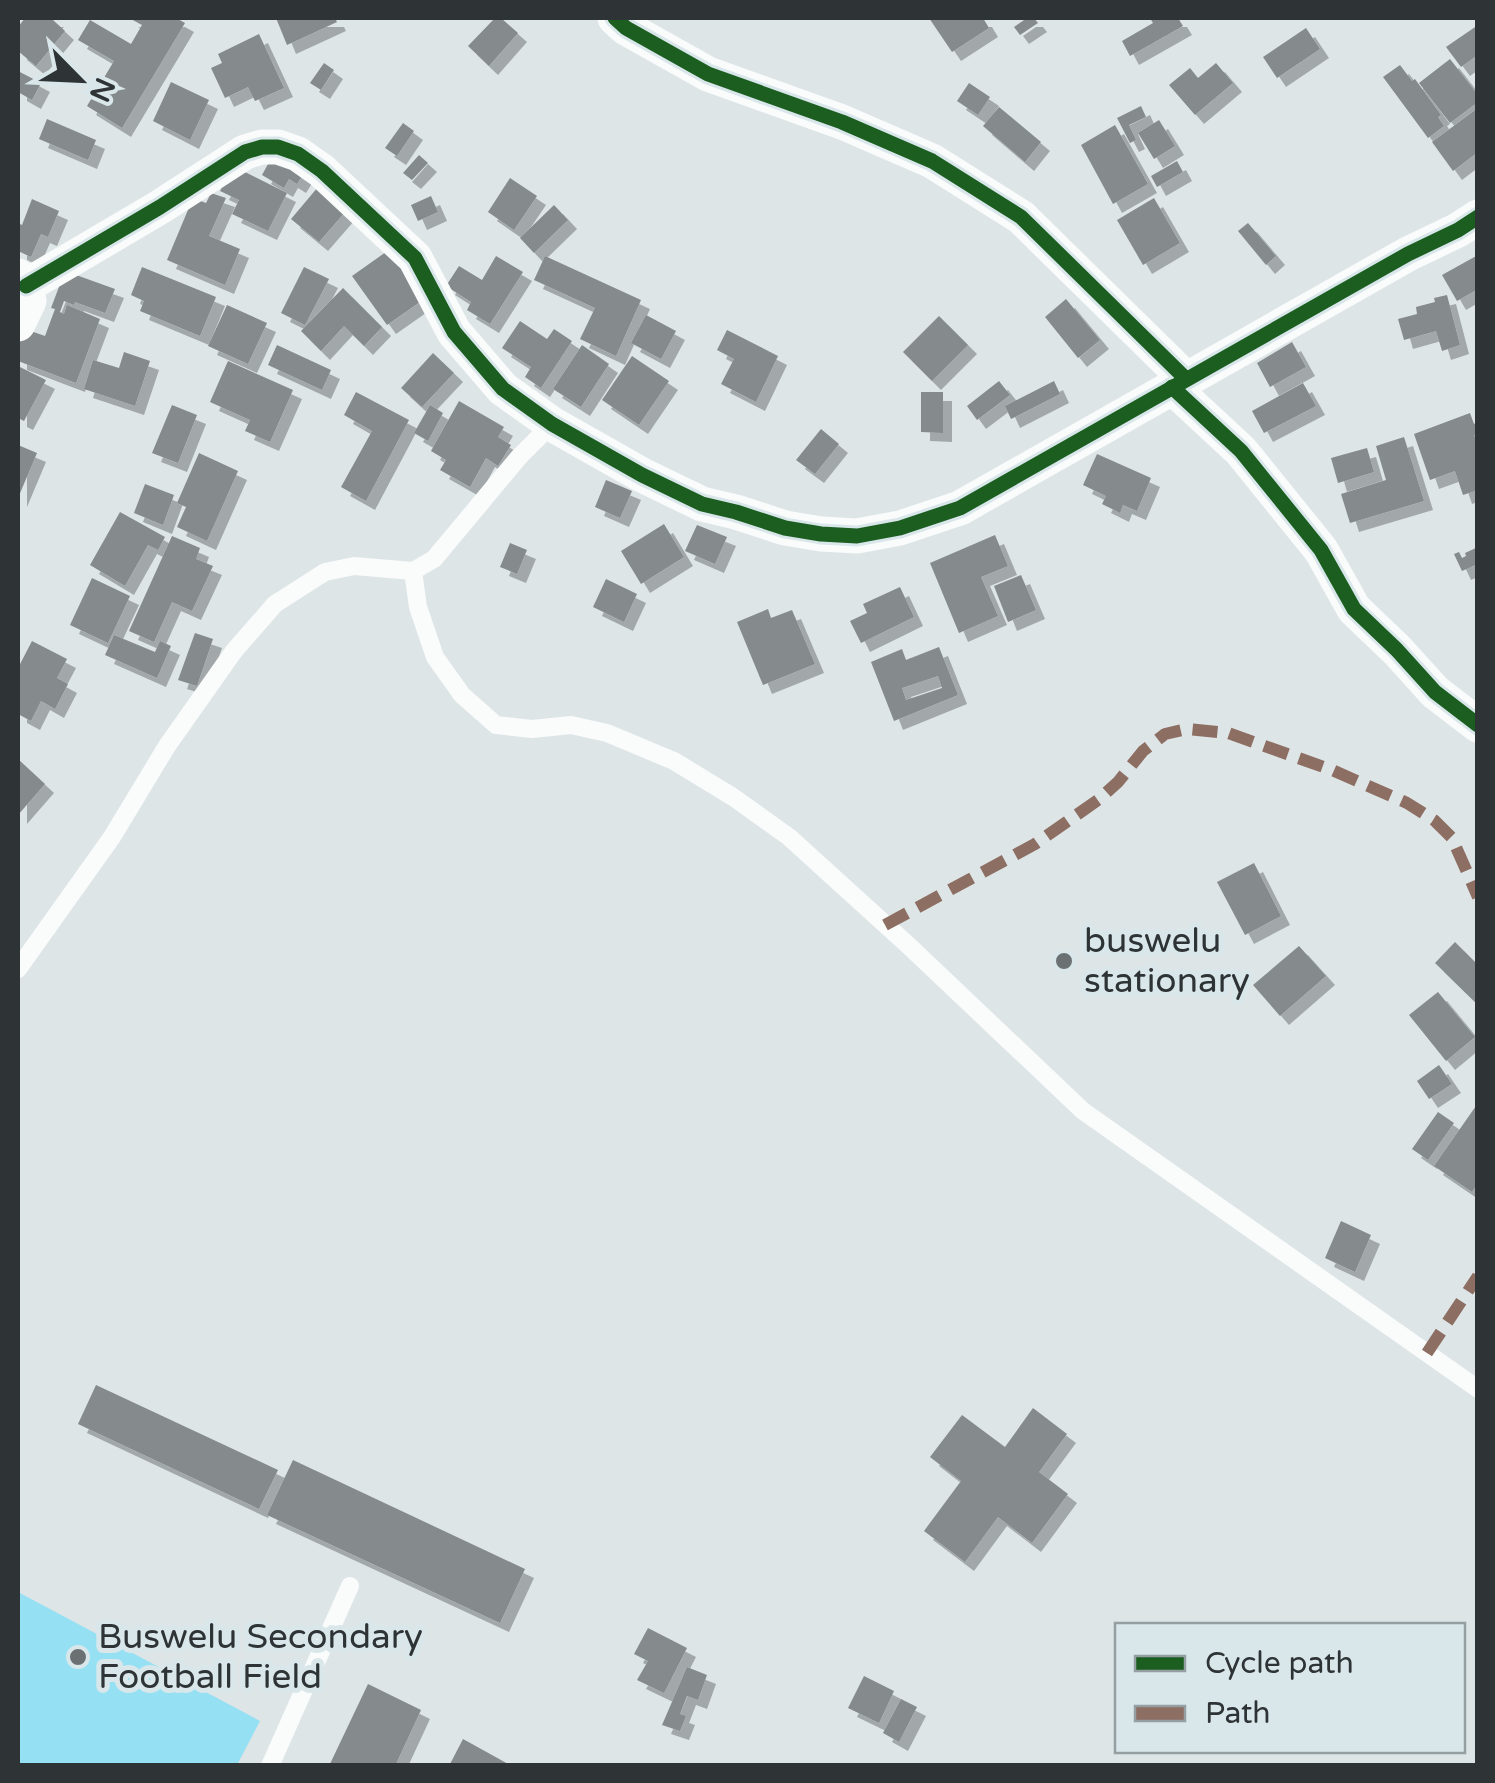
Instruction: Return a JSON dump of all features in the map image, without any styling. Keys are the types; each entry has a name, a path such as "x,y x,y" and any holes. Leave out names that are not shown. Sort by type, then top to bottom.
{"street":[{"path":"615,18 708,74 842,122 932,162 1020,217 1242,451 1321,550 1354,610 1398,650 1435,692 1478,726"},
{"path":"18,324 30,301 22,281 160,207 245,152 278,147 298,154 322,171 415,258 454,332 503,388 552,424 642,476 702,504 785,528 857,536 900,528 960,508 1478,217"}],"lane":[{"path":"18,969 112,837 166,746 234,652 275,604 325,572 354,566 414,571 434,559 519,457 552,424"},
{"path":"414,571 418,607 434,657 462,695 496,726 532,729 571,725 607,733 674,761 733,797 789,837 1083,1111 1478,1389"},
{"path":"270,1766 350,1586"}],"shaded area":[{"name":"Buswelu Secondary Football Field","path":"18,1592 260,1721 237,1765 18,1765"}],"building":[{"path":"25,18 55,18 65,31 36,66 18,51 18,27"},
{"path":"129,18 176,18 185,23 122,128 87,106 114,61 78,40 90,20 131,44 142,25"},
{"path":"276,18 335,18 337,22 287,45"},
{"path":"495,18 501,18 518,33 489,66 468,46"},
{"path":"929,18 983,18 989,28 952,52"},
{"path":"1027,18 1038,23 1020,35 1014,27"},
{"path":"1150,18 1178,18 1183,26 1130,56 1122,41 1153,23"},
{"path":"1478,25 1478,62 1475,57 1461,67 1446,47"},
{"path":"1306,28 1320,49 1277,78 1263,57"},
{"path":"259,34 284,88 255,101 248,87 225,98 211,68 222,63 218,54"},
{"path":"1450,59 1478,95 1478,102 1450,123 1419,83"},
{"path":"324,63 334,70 321,90 310,83"},
{"path":"1216,63 1233,83 1195,115 1169,85 1190,68 1198,78"},
{"path":"1400,65 1441,115 1438,117 1444,126 1428,138 1383,77"},
{"path":"18,71 41,83 32,100 18,92"},
{"path":"171,82 209,100 190,140 153,121"},
{"path":"969,83 990,97 978,115 957,101"},
{"path":"1141,106 1146,117 1129,125 1136,140 1130,143 1117,118"},
{"path":"999,107 1041,142 1025,162 983,126"},
{"path":"1478,108 1478,152 1453,171 1432,142"},
{"path":"47,119 96,140 88,160 39,139"},
{"path":"1159,120 1175,146 1154,159 1138,133"},
{"path":"403,123 414,131 397,156 385,148"},
{"path":"1115,125 1148,184 1113,204 1081,145"},
{"path":"273,155 304,173 297,184 289,179 284,188 262,175"},
{"path":"419,155 428,163 412,180 403,173"},
{"path":"1177,161 1183,172 1157,187 1151,176"},
{"path":"233,166 287,193 268,231 232,214 239,200 220,191"},
{"path":"510,178 537,196 514,230 488,212"},
{"path":"318,187 346,211 319,242 291,219"},
{"path":"211,193 226,198 209,236 240,249 225,285 167,260 193,198 206,203"},
{"path":"431,196 438,212 418,221 411,205"},
{"path":"1154,198 1180,243 1143,265 1117,220"},
{"path":"32,199 59,211 48,237 41,234 31,257 18,251 18,223 22,225"},
{"path":"554,205 568,220 534,253 520,238"},
{"path":"1248,223 1276,256 1266,265 1238,231"},
{"path":"393,247 427,297 387,325 352,276"},
{"path":"1478,255 1478,289 1457,301 1442,275"},
{"path":"496,256 523,272 490,324 467,310 471,302 446,286 459,266 482,280"},
{"path":"545,256 641,300 616,356 580,339 595,308 534,280"},
{"path":"142,267 216,297 200,336 140,311 144,301 131,295"},
{"path":"304,267 329,279 305,325 281,313"},
{"path":"65,271 115,289 105,313 64,301 60,312 64,314 67,305 100,319 76,383 18,361 22,328 45,336"},
{"path":"343,288 382,327 364,346 344,326 321,351 301,331"},
{"path":"1447,295 1460,345 1442,351 1436,331 1404,340 1398,319 1417,314 1416,307"},
{"path":"1066,299 1100,340 1078,358 1045,317"},
{"path":"227,305 267,323 248,364 208,346"},
{"path":"646,315 676,331 661,359 631,343"},
{"path":"939,316 968,345 932,381 903,352"},
{"path":"520,321 547,339 554,329 572,341 541,388 525,377 531,367 502,348"},
{"path":"727,330 778,356 756,402 721,384 734,359 717,350"},
{"path":"1292,342 1306,367 1270,387 1257,363"},
{"path":"277,345 331,370 322,390 268,365"},
{"path":"582,345 609,364 581,407 553,389"},
{"path":"124,352 150,361 135,406 84,389 93,360 119,368"},
{"path":"433,353 454,373 422,407 401,388"},
{"path":"632,356 669,381 639,425 602,400"},
{"path":"228,361 293,390 270,442 245,431 250,420 210,402"},
{"path":"18,366 46,380 24,421 18,418"},
{"path":"999,381 1010,395 977,420 967,406"},
{"path":"1054,381 1060,394 1011,419 1005,406"},
{"path":"1303,383 1316,406 1264,433 1252,411"},
{"path":"356,392 409,420 366,501 341,487 372,431 344,415"},
{"path":"921,392 943,392 943,433 921,432"},
{"path":"459,401 504,427 498,437 511,445 498,466 486,458 470,487 440,470 446,460 431,451"},
{"path":"172,405 197,415 178,463 152,453"},
{"path":"430,405 443,413 428,441 414,433"},
{"path":"1470,413 1474,424 1478,422 1478,434 1474,435 1478,444 1478,490 1463,495 1455,471 1430,480 1414,434"},
{"path":"821,429 839,444 815,474 796,460"},
{"path":"1404,437 1424,501 1350,523 1341,494 1386,480 1376,446"},
{"path":"18,445 37,453 18,498"},
{"path":"1367,448 1374,472 1338,483 1331,458"},
{"path":"199,453 238,471 207,541 177,527 186,507 177,503"},
{"path":"1097,454 1151,478 1137,511 1123,505 1120,513 1102,504 1106,496 1083,485"},
{"path":"606,480 632,491 620,518 595,507"},
{"path":"145,484 174,495 163,525 134,513"},
{"path":"120,512 165,537 158,550 148,545 125,586 90,565"},
{"path":"664,524 684,557 641,584 621,551"},
{"path":"697,525 727,537 715,564 685,551"},
{"path":"995,535 1008,566 981,577 998,616 959,633 930,563"},
{"path":"172,536 200,548 196,559 213,566 192,611 172,602 154,642 129,631"},
{"path":"510,543 527,550 517,574 500,567"},
{"path":"1478,547 1478,564 1462,571 1454,554 1459,552 1462,558"},
{"path":"1021,575 1036,610 1008,622 994,586"},
{"path":"92,578 130,596 108,643 70,625"},
{"path":"606,579 637,594 624,622 593,607"},
{"path":"900,587 914,617 861,643 850,621 867,613 863,604"},
{"path":"768,609 771,618 792,610 815,664 763,685 737,622"},
{"path":"195,633 213,639 197,686 178,680"},
{"path":"114,635 155,652 160,641 171,646 157,678 105,655"},
{"path":"32,641 67,659 57,678 68,684 55,709 41,701 31,721 18,714 18,668"},
{"path":"939,647 958,695 894,721 871,662 902,649 906,660","holes":["938,676 942,688 906,700 902,688"]},
{"path":"18,759 45,784 18,815"},
{"path":"1254,863 1281,916 1245,935 1217,882"},
{"path":"1455,942 1478,965 1478,1005 1435,963"},
{"path":"1299,946 1326,976 1280,1016 1253,985"},
{"path":"1438,992 1475,1037 1446,1061 1409,1015"},
{"path":"1439,1065 1452,1084 1429,1099 1417,1081"},
{"path":"1478,1103 1478,1183 1472,1192 1434,1166"},
{"path":"1438,1112 1454,1123 1428,1160 1412,1149"},
{"path":"1341,1221 1371,1235 1355,1272 1325,1258"},
{"path":"96,1385 278,1470 259,1509 78,1424"},
{"path":"1033,1408 1067,1434 1039,1472 1068,1494 1032,1543 998,1517 965,1562 924,1531 961,1481 930,1457 962,1415 1005,1447"},
{"path":"293,1460 525,1569 500,1623 267,1515"},
{"path":"648,1628 687,1648 664,1693 637,1680 648,1661 634,1654"},
{"path":"687,1667 707,1675 698,1700 687,1696 680,1714 686,1716 680,1731 662,1725"},
{"path":"864,1676 894,1691 879,1723 848,1708"},
{"path":"368,1684 421,1710 395,1766 329,1766"},
{"path":"901,1699 917,1707 899,1742 883,1733"},
{"path":"463,1739 512,1766 449,1766"}],"marked path":[{"path":"885,925 1035,844 1098,800 1143,751 1165,734 1187,729 1228,733 1332,770 1407,803 1434,820 1452,838 1478,897"},
{"path":"1427,1353 1478,1276"}],"cycle path":[{"path":"615,18 708,74 842,122 932,161 1021,217 1186,379"},
{"path":"26,286 245,152 278,147 298,154 322,171 415,258 454,332 503,389 552,424 702,504 785,528 857,536 900,528 960,508 1478,217"},
{"path":"1172,387 1241,451 1321,550 1354,609 1435,692 1478,725"}],"place":[{"name":"buswelu stationary","path":"1064,961"},
{"name":"Buswelu Secondary Football Field","path":"78,1657"}]}
